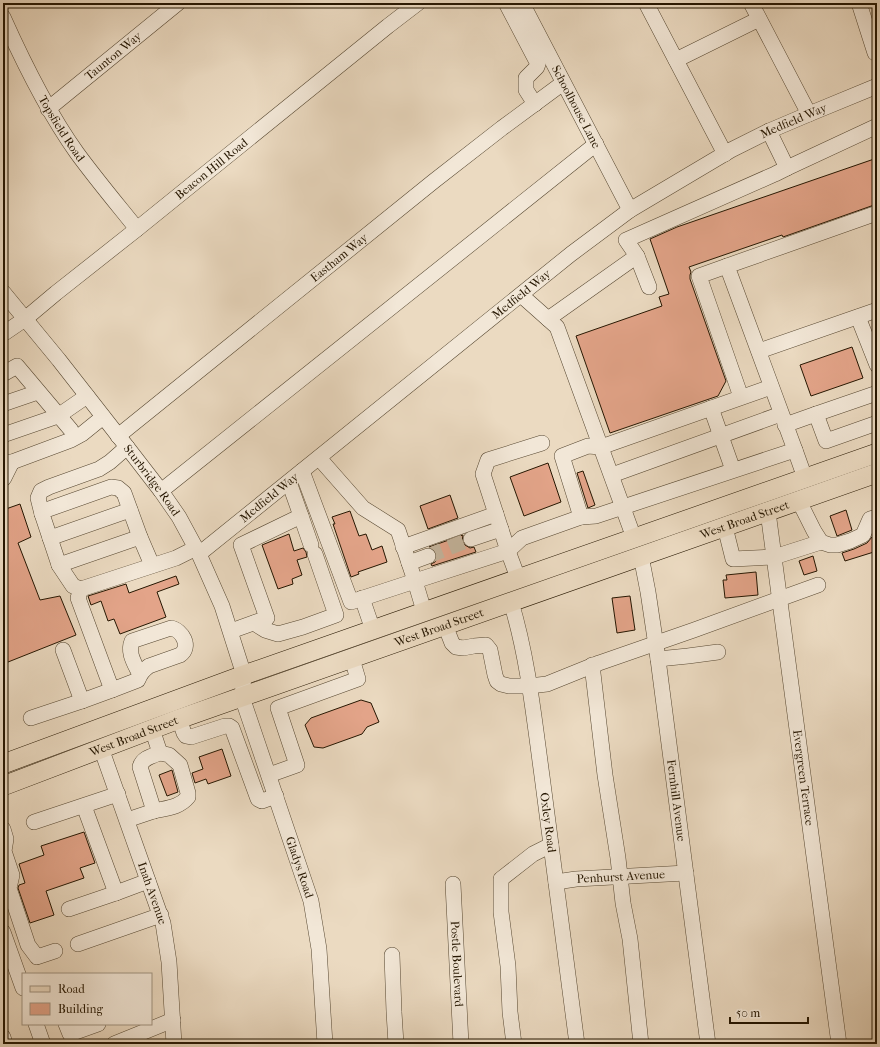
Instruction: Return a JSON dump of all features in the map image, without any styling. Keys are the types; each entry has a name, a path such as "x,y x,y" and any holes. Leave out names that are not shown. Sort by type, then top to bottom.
{"main road":[{"name":"West Broad Street","path":"3,764 244,675 877,453"},
{"name":"West Broad Street","path":"3,786 179,719 877,473"},
{"path":"642,556 655,542 664,538 765,502 778,488"},
{"path":"375,651 396,636 443,619 470,605 514,588 518,578"}],"street":[{"name":"Taunton Way","path":"48,109 178,3"},
{"name":"Beacon Hill Road","path":"3,334 25,319 418,3"},
{"path":"506,3 526,25 538,64 526,78 526,90 535,104"},
{"name":"Schoolhouse Lane","path":"522,3 526,25 563,83 630,210"},
{"path":"646,3 725,154"},
{"path":"751,3 809,114"},
{"path":"859,3 871,16 875,53"},
{"name":"Topsfield Road","path":"3,17 19,54 48,109 77,153 137,229"},
{"path":"676,60 759,19"},
{"name":"Eastham Way","path":"81,589 73,586 59,565 38,498 41,491 99,469 110,462 123,442 434,181 563,83"},
{"name":"Medfield Way","path":"81,589 198,551 235,525 571,254 630,210 725,154 769,131 877,86"},
{"path":"626,240 775,174 877,126"},
{"path":"769,131 787,168"},
{"path":"161,491 596,144"},
{"path":"741,398 700,276 877,213"},
{"path":"613,223 637,256 648,287"},
{"path":"548,319 637,256"},
{"path":"727,266 805,478"},
{"name":"Sturbridge Road","path":"3,292 59,360 161,491 179,517 198,551 222,606 231,631 244,675 242,697"},
{"path":"521,295 557,327 624,507 634,538"},
{"path":"759,351 877,310"},
{"path":"858,317 877,365"},
{"path":"3,374 17,366 71,430"},
{"path":"581,517 562,456 588,446 602,448 771,386"},
{"path":"3,404 38,392"},
{"path":"612,475 721,436 783,419 816,414 877,392"},
{"path":"3,435 58,416 87,396"},
{"path":"711,408 733,470"},
{"path":"816,414 826,441 877,423"},
{"path":"3,479 9,469 7,462 71,440 82,434 103,417"},
{"path":"518,578 500,529 483,474 488,460 542,443"},
{"path":"302,471 351,602 508,551 522,538 581,517 596,516 795,450"},
{"path":"319,458 363,508 398,530 424,611"},
{"path":"254,623 265,630 278,634 336,615 289,482"},
{"path":"42,514 46,510 111,487 118,488 124,493 152,565"},
{"path":"799,501 821,542 830,546 850,541 863,535 870,519 877,517"},
{"path":"50,538 130,510"},
{"name":"Evergreen Terrace","path":"768,512 839,1044"},
{"path":"403,546 496,514"},
{"path":"231,631 267,618 241,545 301,516"},
{"path":"235,525 251,540"},
{"path":"725,527 733,559 774,557 821,542"},
{"path":"472,540 500,529"},
{"path":"59,565 140,537"},
{"path":"409,563 428,556"},
{"name":"Fernhill Avenue","path":"642,556 708,1044"},
{"path":"445,625 452,643 456,647 463,648 486,645 490,650 495,676 501,684 510,686 529,686 547,684 592,666 656,651 780,599 818,585"},
{"path":"81,589 78,598 112,690"},
{"path":"362,598 373,630"},
{"name":"Oxley Road","path":"511,602 518,626 529,686 577,1044"},
{"path":"63,650 82,700"},
{"path":"656,651 688,656 718,652"},
{"path":"249,772 267,771 297,765 278,708 358,679 352,659"},
{"path":"592,666 605,775 623,903 630,939 641,1044"},
{"path":"31,718 138,680 140,675"},
{"name":"Gladys Road","path":"242,697 314,913 319,949 325,1044"},
{"path":"179,719 184,733 186,736 191,737 225,726 232,728 259,800 262,801 276,796"},
{"path":"152,729 160,753"},
{"path":"236,737 253,730"},
{"name":"Inah Avenue","path":"101,748 163,923 169,962 174,1044"},
{"path":"127,820 154,811 176,806 185,802 188,797 180,765 169,756 160,753 145,759 141,762 140,767 154,811"},
{"path":"34,822 118,794"},
{"path":"84,806 116,893"},
{"path":"3,829 6,839 4,851 12,875 9,888 28,945 37,957 55,951"},
{"path":"514,1044 510,1012 508,966 501,912 501,879 533,854 551,845"},
{"name":"Penhurst Avenue","path":"556,882 576,879 686,873"},
{"path":"69,909 148,881"},
{"name":"Postle Boulevard","path":"453,884 462,1044"},
{"path":"78,944 161,915"},
{"path":"3,932 7,955 22,986"},
{"path":"392,955 396,1044"},
{"path":"114,1044 151,1026 173,1020"},
{"path":"36,1025 43,1044"},
{"path":"70,1034 95,1025"},
{"path":"3,1037 5,1044"}],"building":[{"path":"877,158 877,204 783,237 782,235 689,267 691,272 690,279 726,381 718,396 610,433 576,336 662,306 659,297 669,294 650,239 677,227"},
{"path":"852,347 863,378 811,396 800,365"},
{"path":"548,463 561,502 524,516 510,477"},
{"path":"583,471 595,505 588,508 577,473"},
{"path":"450,495 458,518 428,529 420,506"},
{"path":"20,504 31,537 18,543 40,600 60,596 76,635 3,664 3,510"},
{"path":"846,510 852,530 837,536 830,516"},
{"path":"350,511 359,536 366,534 372,550 382,546 387,562 358,572 359,574 351,577 332,517"},
{"path":"289,534 294,551 303,548 307,557 297,560 302,575 292,579 293,584 278,589 262,545"},
{"path":"463,535 462,541 465,545 470,548 474,547 476,552 432,566 431,564 435,562 437,558 437,553 434,549 429,547"},
{"path":"872,537 875,537 877,551 845,561 842,553 867,543"},
{"path":"813,556 817,571 804,575 799,561"},
{"path":"756,572 758,595 725,598 723,580 727,580 726,575"},
{"path":"176,576 179,584 157,592 166,617 120,634 114,619 108,621 101,601 91,605 88,596 126,584 129,593"},
{"path":"630,596 635,630 617,633 612,598"},
{"path":"361,700 371,703 379,722 367,727 362,734 323,748 314,747 305,725 311,718"},
{"path":"222,749 231,776 208,784 206,779 195,783 192,773 203,769 199,757"},
{"path":"172,770 178,792 167,796 159,775"},
{"path":"84,832 95,863 80,868 84,878 46,891 54,915 30,923 18,888 19,885 25,883 19,864 44,855 41,846"}],"tunnel":[{"path":"428,556 471,539"}]}
